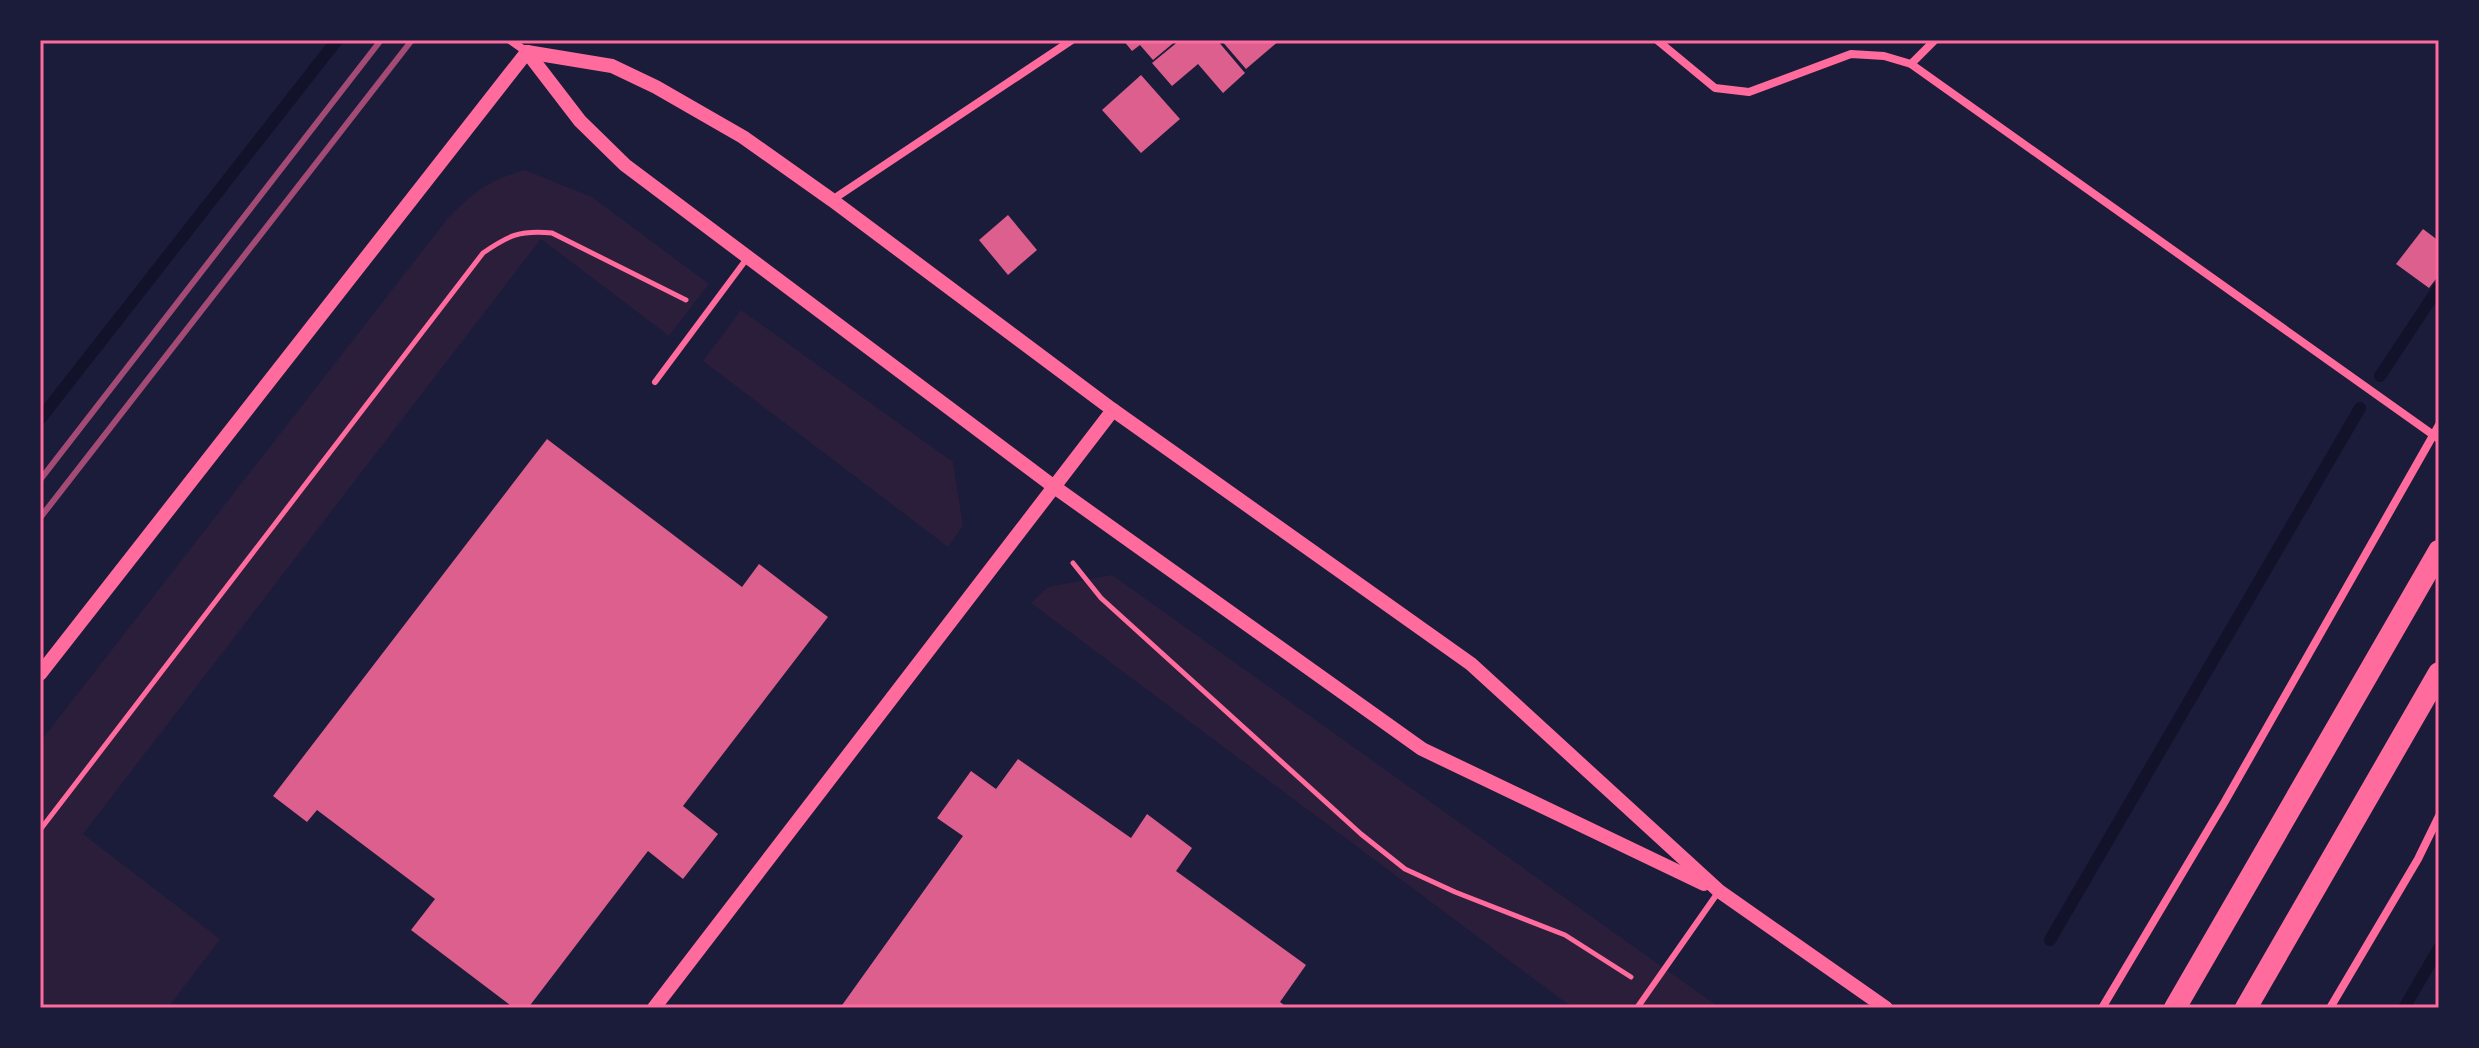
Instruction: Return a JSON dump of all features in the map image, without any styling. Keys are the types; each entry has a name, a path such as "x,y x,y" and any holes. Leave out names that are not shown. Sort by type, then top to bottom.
{"highway":[{"path":"2175,1008 2439,551"},
{"path":"2246,1008 2439,673"}],"street":[{"path":"510,40 527,52 580,121 625,165 1053,486 1422,749 1719,891"},
{"path":"832,200 1072,40"},
{"path":"1657,40 1715,88 1738,91 1749,92 1851,54 1884,56 1911,64 2436,437"},
{"path":"1911,64 1935,40"},
{"path":"527,52 612,66 656,87 743,137 1113,410 1471,664 1719,891 1886,1008"},
{"path":"40,674 527,52"},
{"path":"654,1008 1113,410"},
{"path":"2102,1008 2436,437 2439,425"},
{"path":"2330,1008 2418,859 2439,816"}],"lane":[{"path":"655,382 748,257"},
{"path":"1637,1008 1719,891"}],"path":[{"path":"40,830 483,253 508,235 531,231 552,233 708,311"},
{"path":"1073,563 1101,598 1361,834 1405,869 1565,935 1650,990"}],"shaded area":[{"path":"525,170 592,197 709,284 669,336 541,239 83,834 220,939 168,1008 40,1008 40,742 448,218 482,188"},
{"path":"741,310 953,462 963,526 948,547 703,361"},
{"path":"1112,575 1720,1008 1573,1008 1031,603 1048,587"}],"building":[{"path":"1123,40 1177,40 1153,60 1140,45 1132,51"},
{"path":"1180,40 1217,40 1245,73 1223,93 1198,64 1172,86 1152,63"},
{"path":"1221,40 1280,40 1246,69"},
{"path":"1141,75 1180,119 1141,153 1102,110"},
{"path":"1008,215 1037,250 1008,275 979,240"},
{"path":"2423,229 2439,241 2439,275 2429,288 2396,264"},
{"path":"547,439 742,587 759,564 828,617 683,806 718,834 683,879 648,851 528,1008 514,1008 411,930 435,899 317,810 307,822 273,796"},
{"path":"1018,759 1131,838 1147,814 1192,848 1176,871 1306,965 1280,1002 1288,1008 840,1008 963,836 937,818 971,771 996,789"}],"waterway":[{"path":"40,419 337,40"},
{"path":"2380,376 2439,287"},
{"path":"2050,940 2360,408"},
{"path":"2404,1008 2439,948"}],"railway":[{"path":"40,480 381,40"},
{"path":"40,518 412,40"}]}
